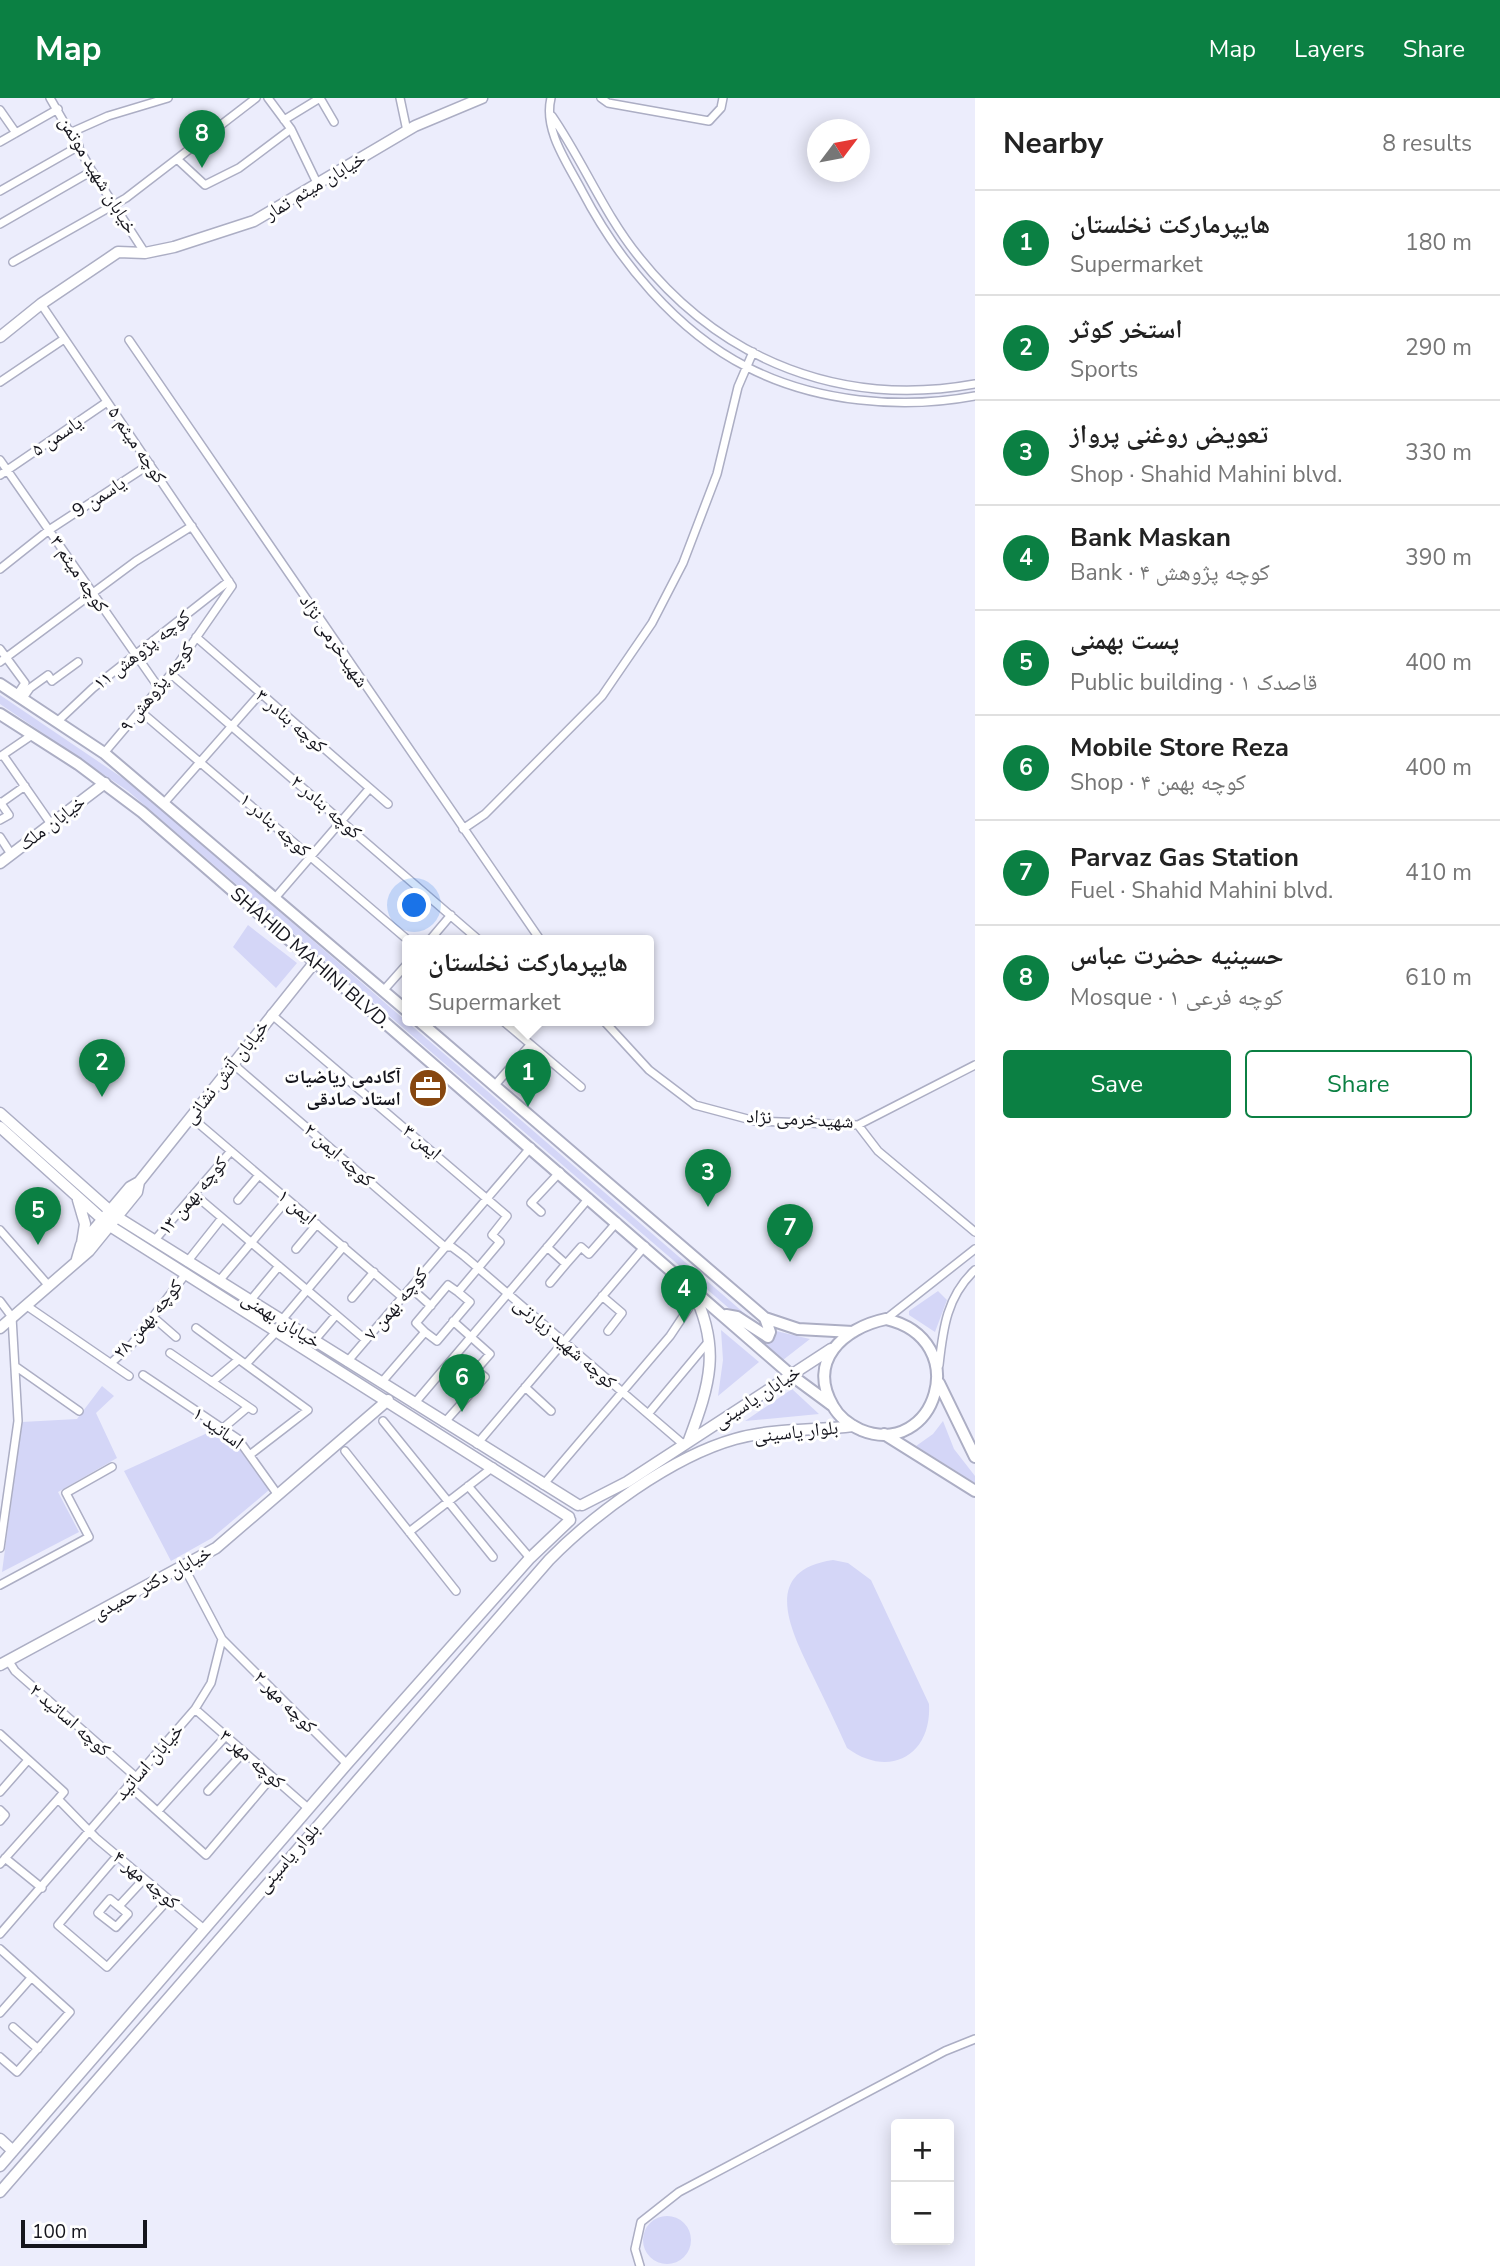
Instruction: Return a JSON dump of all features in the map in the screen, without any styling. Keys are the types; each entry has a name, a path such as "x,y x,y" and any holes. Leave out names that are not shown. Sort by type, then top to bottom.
{"main road":[{"name":"SHAHID MAHINI BLVD.","path":"0,684 104,753 165,802 402,1007"},
{"name":"SHAHID MAHINI BLVD.","path":"0,714 105,783 560,1172 694,1292 723,1314 791,1375 833,1406"},
{"name":"SHAHID MAHINI BLVD.","path":"425,1026 765,1318 798,1329 852,1332"},
{"path":"723,1314 737,1317 768,1338 770,1332 765,1318"},
{"path":"884,1434 900,1431 921,1419 935,1399 939,1383 939,1365 932,1348 920,1333 904,1323 886,1318 869,1322 831,1349 825,1368 825,1388 833,1406 853,1426 884,1434 975,1491"},
{"path":"939,1383 975,1457"}],"street":[{"name":"خیابان شهید موتمن","path":"50,98 72,132 92,171 145,253"},
{"path":"72,132 108,116 168,98"},
{"path":"13,262 114,204 256,98"},
{"path":"268,98 291,129 318,185"},
{"path":"284,120 320,98 334,122"},
{"path":"400,98 407,131"},
{"name":"خیابان میثم تمار","path":"0,337 41,304 118,252 145,253 202,239 254,221 407,131 482,98"},
{"path":"551,98 548,109 556,142 595,216 639,277 685,325 747,368 841,397 906,403 975,396"},
{"path":"601,98 608,103 709,121 721,108 723,98"},
{"path":"0,142 58,109"},
{"path":"548,109 618,227 639,257 687,307 753,352 814,379 864,390 943,390 975,384"},
{"path":"0,110 16,133"},
{"path":"177,159 205,185 239,167 291,129"},
{"path":"0,191 79,146"},
{"path":"0,224 92,171"},
{"name":"کوچه میثم ۵","path":"41,304 231,584"},
{"path":"0,382 64,339"},
{"name":"شهیدخرمی نژاد","path":"129,340 537,935"},
{"path":"463,829 485,814 601,696 653,623 683,563 717,474 738,387 753,352"},
{"path":"943,390 945,401"},
{"name":"یاسمن ۵","path":"4,473 107,402"},
{"name":"کوچه میثم ۳","path":"0,460 4,473 49,530 159,688"},
{"name":"یاسمن 9","path":"0,569 49,530 150,464"},
{"path":"3,660 136,561 192,526"},
{"name":"کوچه پژوهش ۹","path":"104,753 171,674 231,584"},
{"name":"کوچه پژوهش ۱۱","path":"58,721 93,688 231,584"},
{"name":"کوچه بنادر ۳","path":"196,637 388,804"},
{"path":"0,649 3,660 28,685"},
{"path":"20,697 28,685 48,675 52,681 78,662"},
{"name":"کوچه بنادر ۲","path":"171,674 473,935"},
{"path":"165,802 260,694"},
{"name":"کوچه بنادر ۱","path":"140,711 201,760 402,935"},
{"path":"32,735 1,756 51,824"},
{"name":"خیابان ملک","path":"0,863 105,783"},
{"path":"0,820 9,814 0,803 24,786"},
{"path":"275,898 369,789"},
{"path":"0,837 11,854"},
{"path":"434,935 451,915"},
{"name":"خیابان آتش نشانی","path":"110,1219 130,1187 139,1182 314,963"},
{"path":"383,991 402,970"},
{"name":"ایمن ۳","path":"271,1014 507,1216 492,1235 500,1242 478,1269"},
{"path":"509,1026 581,1087"},
{"name":"شهیدخرمی نژاد","path":"609,1026 649,1070 695,1105 755,1121 858,1125 975,1065"},
{"path":"495,1085 530,1045"},
{"name":"کوچه ایمن ۲","path":"233,1064 444,1247"},
{"name":"خیابان بهمنی","path":"0,1112 110,1219 154,1241 250,1301 279,1326 570,1519"},
{"name":"ایمن ۱","path":"191,1117 402,1297"},
{"path":"858,1125 878,1151 975,1232"},
{"name":"خیابان بهمنی","path":"0,1129 76,1196 185,1275 279,1326 314,1341 542,1485 580,1505"},
{"name":"کوچه بهمن ۷","path":"348,1362 531,1147"},
{"name":"کوچه بهمن ۱۳","path":"154,1241 231,1151"},
{"path":"541,1212 531,1203 560,1172"},
{"path":"238,1200 259,1175"},
{"path":"194,1194 366,1340"},
{"path":"76,1196 85,1224 77,1259"},
{"path":"414,1404 589,1198"},
{"path":"219,1281 287,1200"},
{"path":"187,1262 222,1218"},
{"path":"81,1245 110,1219"},
{"path":"0,1328 89,1251 110,1219"},
{"path":"550,1283 581,1247 589,1254 617,1222"},
{"path":"296,1249 317,1224"},
{"path":"0,1230 49,1286"},
{"path":"246,1364 344,1246"},
{"name":"کوچه شهید زیارتی","path":"444,1247 452,1247 565,1340 648,1414 686,1442"},
{"path":"547,1247 566,1264"},
{"path":"477,1444 645,1247"},
{"path":"886,1318 975,1249"},
{"path":"250,1301 279,1266"},
{"path":"458,1292 478,1269"},
{"path":"939,1365 952,1298 975,1270"},
{"path":"352,1298 374,1272"},
{"name":"کوچه بهمن ۲۸","path":"111,1363 153,1317 185,1275"},
{"path":"448,1285 458,1292 470,1302 437,1341 416,1323 448,1285"},
{"path":"411,1288 431,1306"},
{"path":"580,1505 589,1508 593,1518 590,1524 580,1528 570,1519 572,1510 580,1505 627,1482 686,1442 704,1399 712,1355 694,1292"},
{"path":"542,1485 670,1336 694,1292"},
{"path":"602,1296 622,1313 608,1331"},
{"path":"0,1301 12,1317 19,1421 0,1548"},
{"path":"27,1306 129,1376"},
{"path":"314,1341 336,1315"},
{"path":"153,1317 176,1338"},
{"path":"444,1423 485,1377 476,1370 490,1354 453,1321"},
{"path":"196,1328 237,1361 246,1364 308,1410 251,1454"},
{"path":"381,1383 425,1332"},
{"path":"648,1414 709,1341"},
{"name":"خیابان یاسینی","path":"686,1442 831,1349"},
{"path":"170,1353 250,1408 222,1429"},
{"path":"212,1382 237,1361"},
{"path":"15,1366 79,1411"},
{"name":"اساتید ۱","path":"144,1375 238,1439 278,1495"},
{"path":"525,1387 551,1411"},
{"name":"خیابان دکتر حمیدی","path":"4,1662 216,1548 388,1400"},
{"path":"383,1421 493,1557"},
{"name":"بلوار یاسینی","path":"593,1518 683,1461 734,1439 774,1432 853,1426"},
{"path":"345,1451 456,1591"},
{"path":"409,1532 493,1466"},
{"path":"0,1586 89,1537 66,1493 112,1467"},
{"path":"468,1486 530,1559"},
{"name":"بلوار یاسینی","path":"0,2166 309,1808 530,1559 570,1519"},
{"name":"بلوار یاسینی","path":"0,2192 237,1916 580,1528"},
{"path":"184,1567 222,1639"},
{"name":"کوچه مهر ۲","path":"222,1639 347,1765"},
{"name":"خیابان اساتید","path":"0,1934 195,1709 211,1683 222,1639"},
{"name":"کوچه اساتید ۲","path":"4,1662 136,1777"},
{"name":"کوچه مهر ۳","path":"195,1709 309,1808"},
{"path":"0,1734 28,1760 0,1792"},
{"path":"158,1811 225,1737"},
{"path":"208,1791 243,1753"},
{"name":"کوچه مهر ۴","path":"28,1760 64,1792 58,1799 117,1856 204,1929"},
{"path":"128,1786 206,1855 272,1777"},
{"path":"41,1888 3,1861 58,1799"},
{"path":"0,1810 5,1815 0,1821"},
{"path":"117,1856 58,1925 107,1967 168,1900"},
{"path":"119,1906 144,1878"},
{"path":"0,1949 70,2012 17,2072 0,2057"},
{"path":"0,2012 32,1978"},
{"path":"13,2027 38,2049"},
{"path":"640,2266 635,2249 640,2222 679,2192 945,2051 975,2039"},
{"path":"0,2138 13,2151"}],"shaded area":[{"path":"0,695 133,785 402,1017 402,1026 412,1026 766,1332 731,1310 128,791 0,704"},
{"path":"248,925 297,963 276,988 233,947"},
{"path":"938,1291 947,1300 935,1332 909,1315 909,1311"},
{"path":"721,1330 759,1362 718,1396 723,1360"},
{"path":"776,1331 810,1339 783,1360 765,1343 774,1339"},
{"path":"102,1386 114,1396 96,1413 117,1458 58,1492 79,1532 2,1572 22,1422 77,1419"},
{"path":"792,1389 819,1414 745,1421"},
{"path":"943,1421 954,1449 975,1476 975,1483 916,1446 933,1434"},
{"path":"214,1430 238,1447 269,1490 212,1538 171,1561 124,1471"},
{"path":"833,1560 848,1563 871,1580 929,1704 928,1722 923,1737 905,1757 878,1762 847,1748 796,1640 787,1605 789,1590 796,1577 810,1566"},
{"path":"667,2216 684,2223 691,2240 684,2257 667,2264 650,2257 643,2240 650,2223"}],"place":[{"name":"حسینیه حضرت عباس","path":"202,168"},
{"name":"آکادمی ریاضیات استاد صادقی","path":"428,1088"},
{"name":"استخر کوثر","path":"102,1097"},
{"name":"هایپرمارکت نخلستان","path":"528,1107"},
{"name":"تعویض روغنی پرواز","path":"708,1207"},
{"name":"پست بهمنی","path":"38,1245"},
{"name":"Parvaz Gas Station","path":"790,1262"},
{"name":"Bank Maskan","path":"684,1323"},
{"name":"Mobile Store Reza","path":"462,1412"}]}
